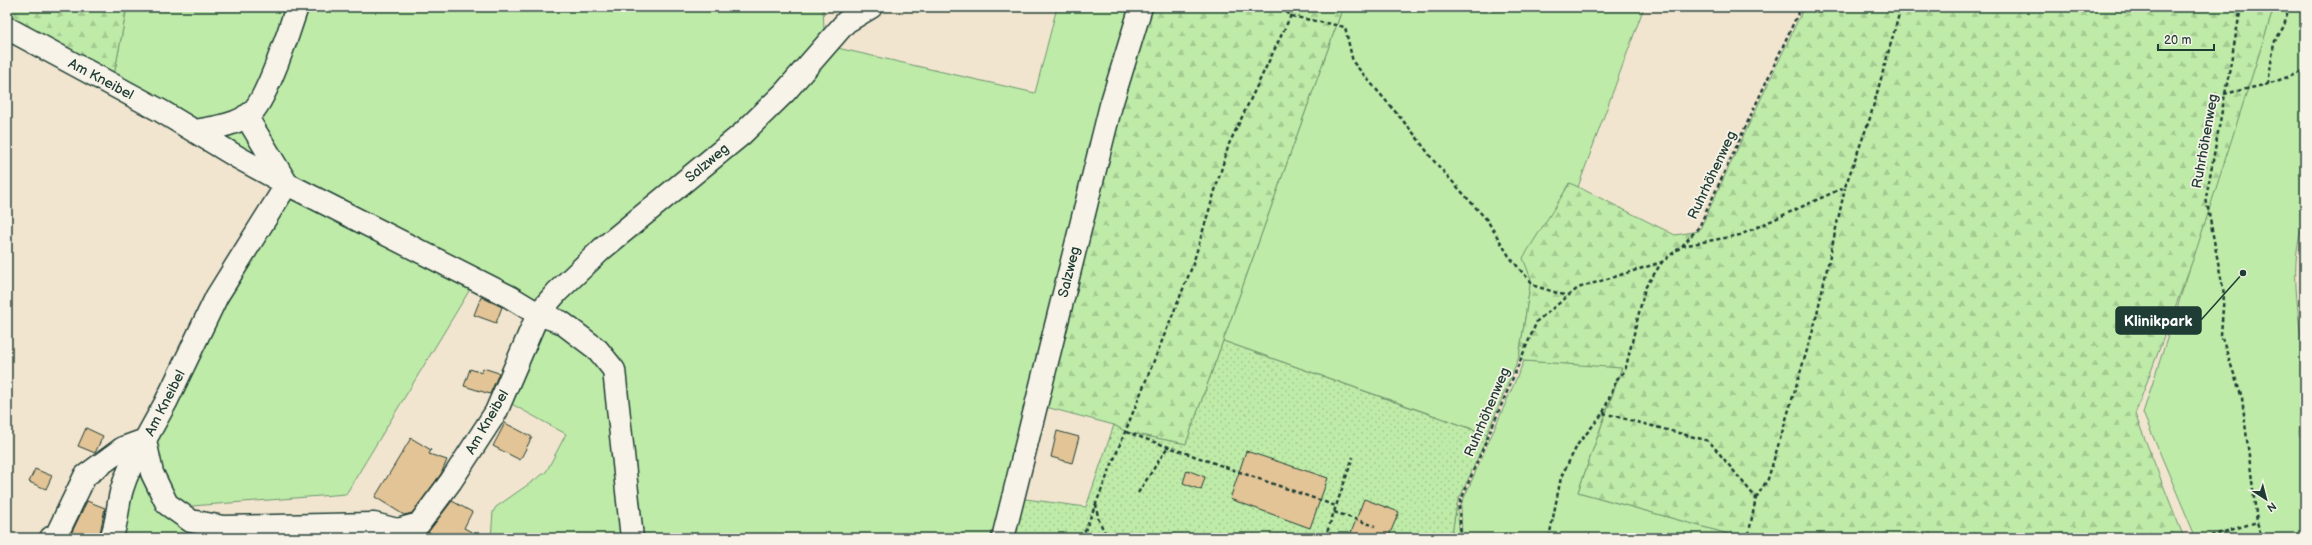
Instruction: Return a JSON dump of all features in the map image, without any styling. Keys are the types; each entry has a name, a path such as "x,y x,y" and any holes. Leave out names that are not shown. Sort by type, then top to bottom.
{"street":[{"path":"195,131 234,122 252,112 263,95 297,7"},
{"name":"Salzweg","path":"538,314 557,292 602,249 742,134 785,92 846,22 871,7"},
{"name":"Salzweg","path":"1003,538 1111,105 1141,7"},
{"name":"Am Kneibel","path":"7,28 195,131 286,184 510,297 538,314 561,322 598,350 614,370 632,538"},
{"path":"246,116 286,184"},
{"name":"Am Kneibel","path":"286,184 217,296 166,402 145,440 152,472 167,504 191,521 223,527 299,532 374,524 397,530 419,524 451,481 496,412 538,314"},
{"path":"51,538 57,534 85,476 123,448 145,440"},
{"path":"111,538 116,528 122,489 136,456 145,440"}],"path":[{"path":"1281,7 1291,16 1345,27 1353,62 1415,135 1433,160 1487,220 1509,256 1522,272 1535,286 1567,296"},
{"path":"1082,538 1192,267 1229,144 1295,7"},
{"name":"Ruhrhöhenweg","path":"1461,538 1459,505 1537,321 1578,288 1662,262 1682,246 1699,227 1801,7"},
{"path":"1750,538 1749,532 1756,498 1768,479 1814,327 1845,187 1870,118 1901,7"},
{"name":"Ruhrhöhenweg","path":"2241,7 2206,198 2224,294 2221,335 2242,398 2257,522 2262,538"},
{"path":"2268,84 2274,43 2284,26 2289,7"},
{"path":"2224,94 2268,84 2305,71"},
{"path":"1682,246 1740,235 1845,187"},
{"path":"1549,538 1561,477 1578,444 1603,413 1617,379 1625,371 1645,288 1662,262"},
{"path":"1603,413 1709,442 1756,498"},
{"path":"1126,432 1167,448 1336,506"},
{"path":"1138,493 1167,448"},
{"path":"1325,538 1353,456"},
{"path":"1096,503 1098,518 1107,538"},
{"path":"1334,512 1375,526"},
{"path":"2204,538 2257,522"},
{"path":"1739,538 1749,532"}],"green space":[{"path":"7,7 127,7 113,81 7,29"},
{"path":"127,7 823,7 824,30 833,47 1035,93 1057,7 1132,7 995,538 639,538 619,368 285,175 249,110 202,127 113,81"},
{"path":"1142,7 1343,7 1186,444 1126,432 1114,425 1042,406"},
{"path":"1343,7 1644,7 1578,187 1569,183 1530,258 1531,279 1519,357 1487,434 1223,341"},
{"path":"1804,7 2274,7 2195,254 2135,414 2184,538 1743,538 1578,492 1622,368 1524,361 1519,357 1531,279 1523,258 1570,183 1675,235 1699,231"},
{"path":"2274,7 2305,7 2305,220 2297,253 2296,289 2303,358 2299,434 2305,445 2305,538 2196,538 2143,413"},
{"path":"245,124 269,165 203,133"},
{"path":"291,192 472,286 346,494 179,507 150,442 221,297"},
{"path":"546,328 567,335 609,377 624,538 491,538 493,512 496,507 546,472 566,434 508,402 541,332"},
{"path":"1223,341 1488,435 1457,504 1451,538 1008,538 1018,498 1086,507 1114,425 1126,432 1186,444"},
{"path":"1524,361 1622,367 1578,492 1743,538 1462,538 1461,505"},
{"path":"143,456 166,512 264,534 262,538 119,538 128,491"},
{"path":"1457,504 1460,538 1451,538"}],"building":[{"path":"481,297 502,307 496,323 474,315"},
{"path":"483,368 499,373 490,394 464,386 470,369 482,373"},
{"path":"505,423 532,437 520,460 493,446"},
{"path":"86,428 103,436 95,453 78,446"},
{"path":"1057,431 1079,437 1072,463 1051,457"},
{"path":"411,438 431,450 429,454 447,460 441,474 412,513 404,515 375,497"},
{"path":"1246,451 1328,478 1310,528 1230,499"},
{"path":"35,469 52,476 46,489 29,482"},
{"path":"1187,470 1205,477 1201,490 1183,483"},
{"path":"1364,499 1399,512 1388,538 1349,538"},
{"path":"87,501 105,508 99,538 69,538"},
{"path":"452,501 472,512 464,528 483,538 421,538 429,531"}],"place":[{"name":"Klinikpark","path":"2243,273"}]}
